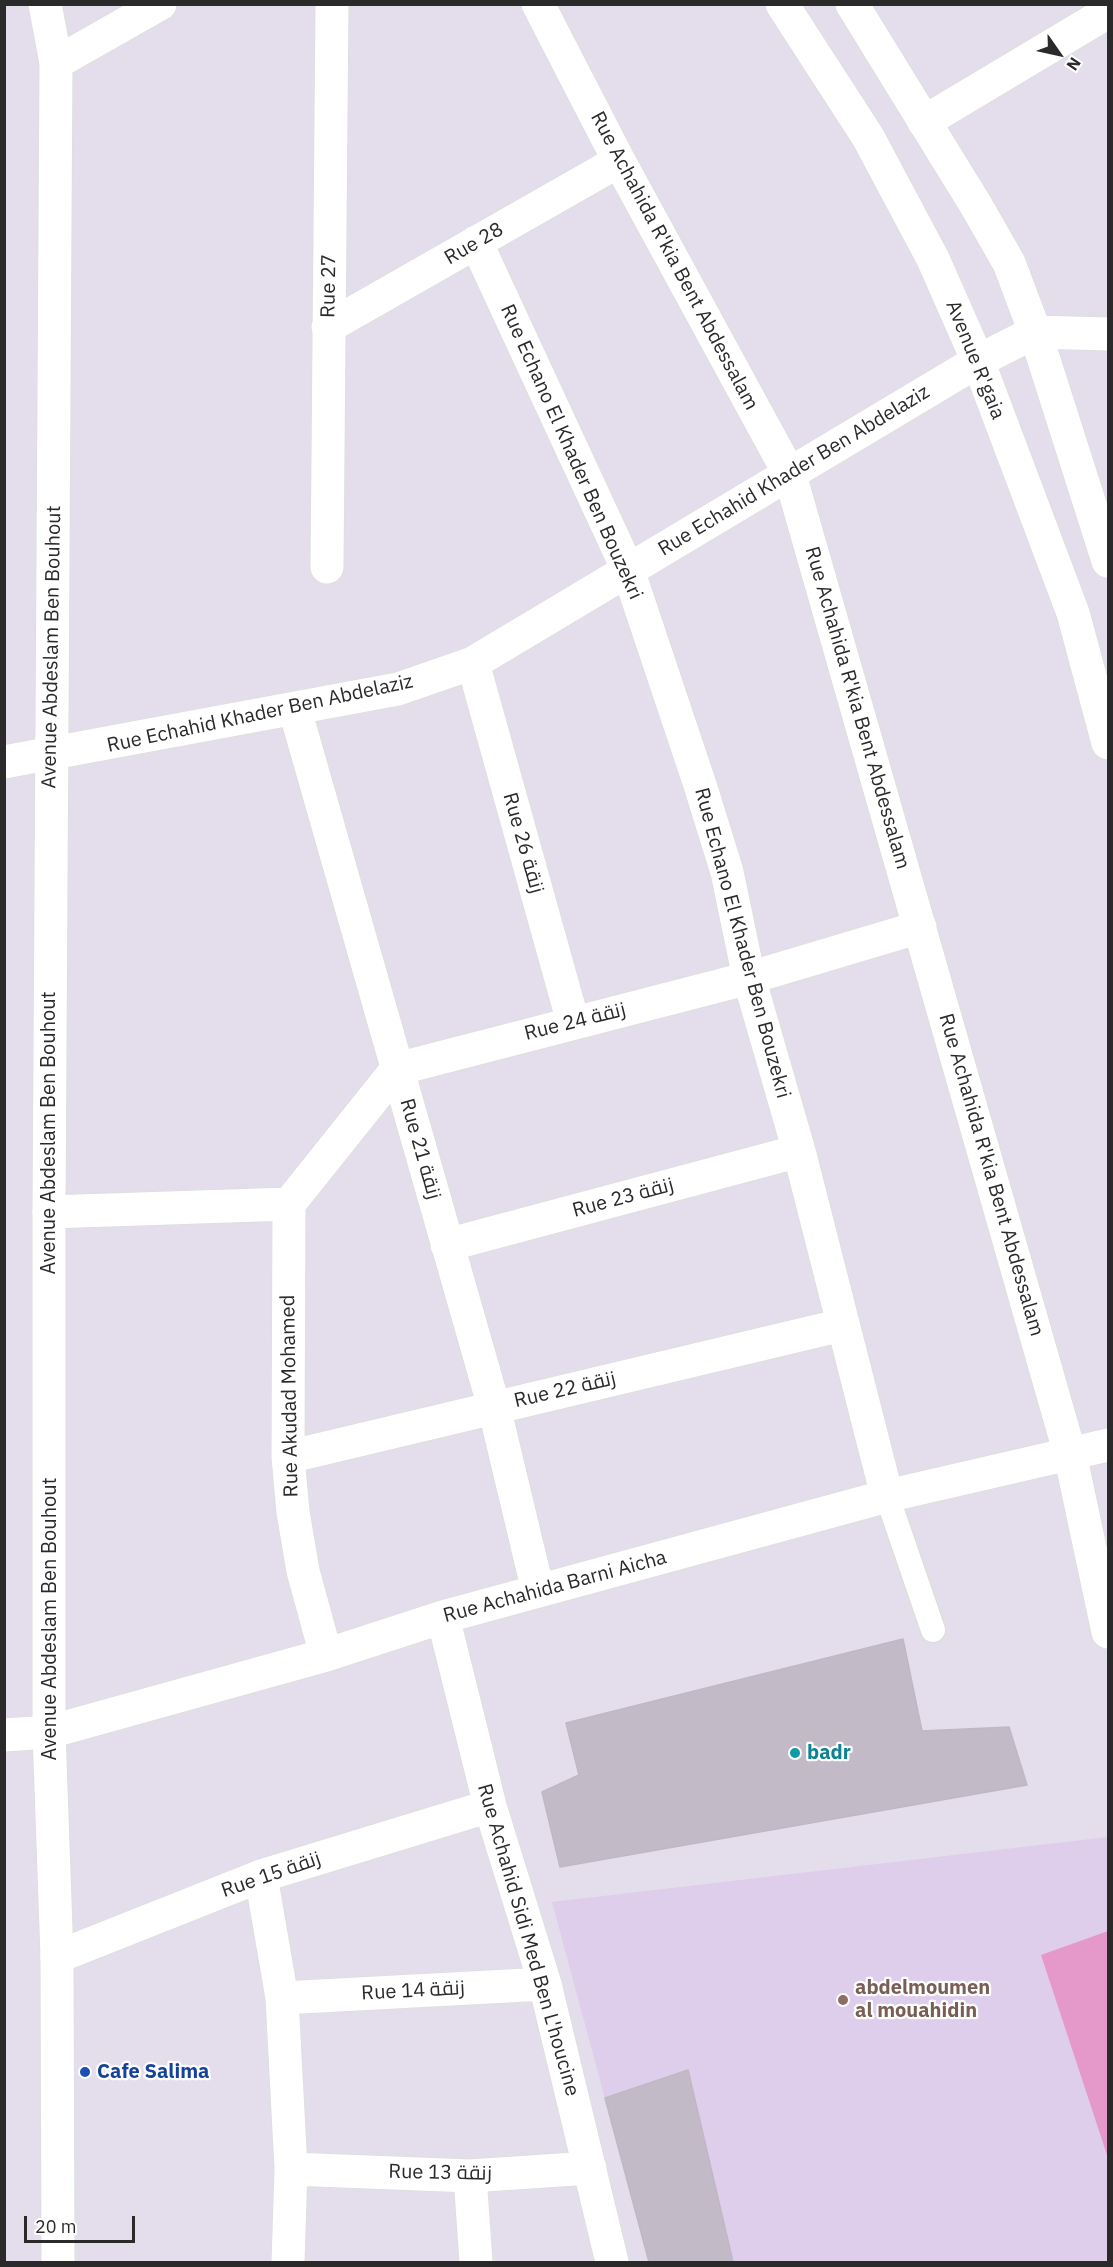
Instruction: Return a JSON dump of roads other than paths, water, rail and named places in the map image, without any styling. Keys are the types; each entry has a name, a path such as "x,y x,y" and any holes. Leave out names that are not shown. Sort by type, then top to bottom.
{"street":[{"name":"Avenue Abdeslam Ben Bouhout","path":"45,4 56,63 50,755 49,1732 57,1957 58,2262"},
{"path":"56,63 160,4"},
{"name":"Rue 27","path":"327,567 332,4"},
{"name":"Rue Achahida R'kia Bent Abdessalam","path":"538,4 619,161 790,475 1070,1454 1108,1632"},
{"name":"Avenue R'gaia","path":"782,4 868,137 933,259 978,361 1073,613 1108,743"},
{"path":"852,4 1009,263 1035,332 1108,561"},
{"path":"924,122 1108,12"},
{"name":"Rue 28","path":"328,327 619,161"},
{"name":"Rue Echano El Khader Ben Bouzekri","path":"476,242 628,570 727,872 749,978 799,1151 887,1496"},
{"path":"1035,332 1108,334"},
{"name":"Rue Echahid Khader Ben Abdelaziz","path":"4,762 295,710 398,689 473,663 978,361 1035,332"},
{"name":"Rue 26 زنقة","path":"473,663 573,1022"},
{"name":"Rue 21 زنقة","path":"295,710 494,1407 538,1591"},
{"name":"Rue 24 زنقة","path":"397,1069 749,978 920,927"},
{"path":"49,1212 170,1210 289,1204 397,1069"},
{"name":"Rue 23 زنقة","path":"447,1245 799,1151"},
{"name":"Rue Akudad Mohamed","path":"289,1204 288,1457 292,1512 303,1571 326,1655"},
{"name":"Rue 22 زنقة","path":"288,1457 842,1324"},
{"name":"Rue Achahida Barni Aicha","path":"4,1735 49,1732 326,1655 443,1617 887,1496 1108,1445"},
{"path":"887,1496 933,1630"},
{"name":"Rue Achahid Sidi Med Ben L'houcine","path":"443,1617 490,1806 545,1984 612,2262"},
{"name":"Rue 15 زنقة","path":"57,1957 261,1876 490,1806"},
{"path":"261,1876 282,1998 291,2169 288,2262"},
{"name":"Rue 14 زنقة","path":"282,1998 545,1984"},
{"name":"Rue 13 زنقة","path":"291,2169 470,2176 590,2168"},
{"path":"470,2176 476,2262"}],"place":[{"name":"badr","path":"795,1753"},
{"name":"abdelmoumen al mouahidin","path":"843,2000"},
{"name":"Cafe Salima","path":"85,2072"}]}
